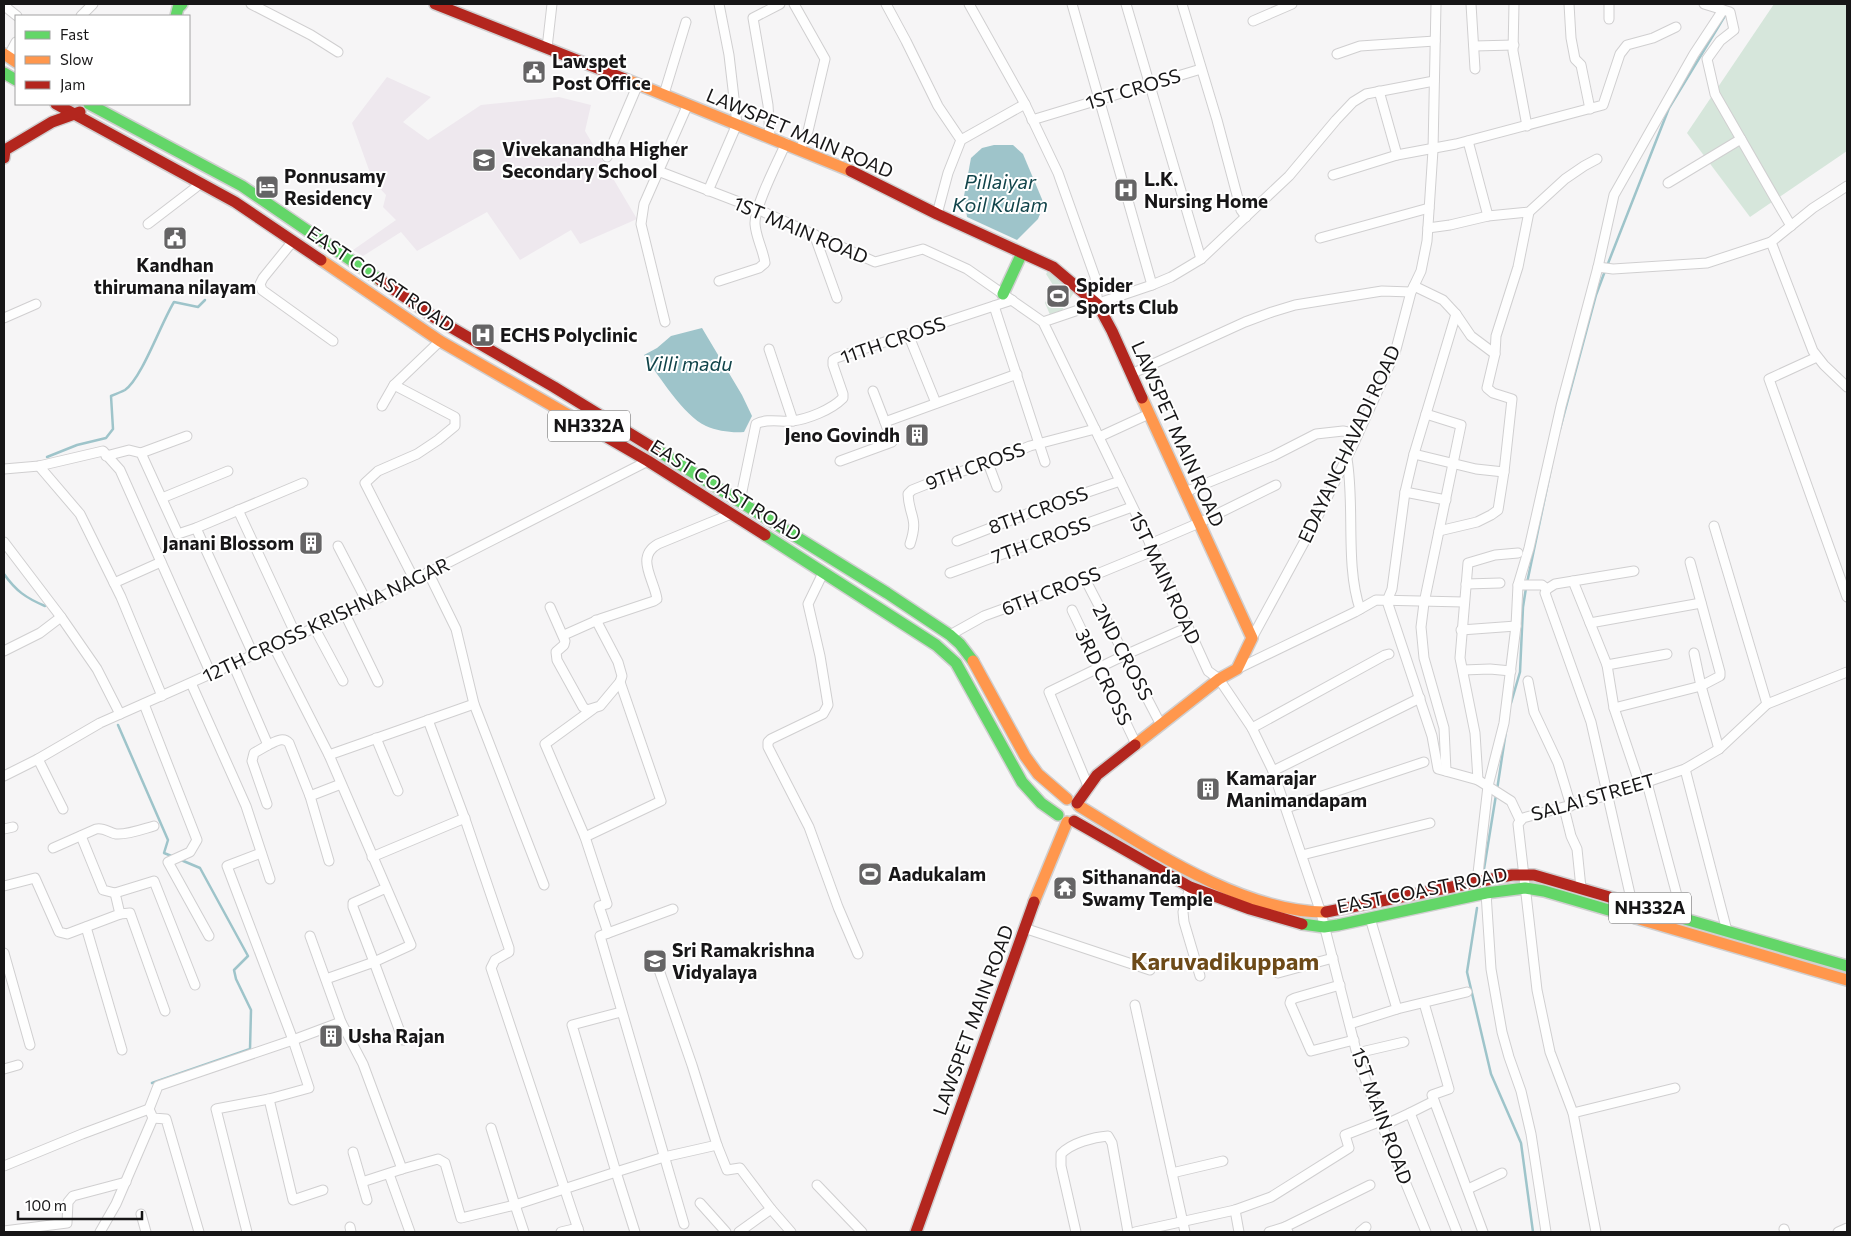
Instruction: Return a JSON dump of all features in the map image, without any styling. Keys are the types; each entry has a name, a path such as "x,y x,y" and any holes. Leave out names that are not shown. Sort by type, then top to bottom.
{"main road":[{"path":"176,15 178,8 182,4"},
{"name":"LAWSPET MAIN ROAD","path":"435,4 838,164 937,214 1053,266 1098,304 1112,330 1252,638"},
{"path":"4,73 15,79"},
{"name":"EAST COAST ROAD","path":"58,105 234,202 440,340 648,461 947,653 956,663 1022,782 1041,803 1066,819 1190,887 1277,918 1295,923 1324,927 1486,893 1525,888 1544,891 1847,980"},
{"path":"4,158 5,150 11,146 52,122 76,115 90,105"},
{"name":"EAST COAST ROAD","path":"93,105 242,186 435,318 554,387 887,592 950,635 970,656 1025,756 1051,786 1075,803 1178,866 1209,882 1280,906 1321,913 1524,874 1548,878 1847,966"},
{"path":"1007,297 1022,253"},
{"path":"1075,803 1079,814 1066,819 1059,804 1075,803 1097,775 1219,679 1236,669 1252,638"},
{"name":"LAWSPET MAIN ROAD","path":"916,1232 1024,928 1066,819"}],"street":[{"path":"6,4 7,8 16,15"},
{"path":"82,15 93,4"},
{"path":"251,4 311,35 338,52"},
{"path":"547,48 552,4"},
{"path":"708,191 737,124 729,56 720,4"},
{"path":"770,137 768,105 753,18 780,4"},
{"path":"794,4 825,59 808,130 800,149"},
{"path":"886,4 903,34 938,106 961,140"},
{"path":"969,4 1025,104 1058,173 1095,277 1098,304"},
{"path":"1072,4 1152,285"},
{"path":"1126,4 1201,260"},
{"path":"1182,4 1217,120 1241,210 1246,217"},
{"path":"1254,21 1292,4"},
{"name":"EDAYANCHAVADI ROAD","path":"1252,638 1314,524 1396,353 1412,289 1421,271 1428,241 1433,150 1436,4"},
{"path":"1471,4 1475,69"},
{"path":"1514,4 1514,45 1517,75 1527,126"},
{"path":"1569,4 1575,59 1581,64 1590,109"},
{"path":"1609,4 1609,19"},
{"path":"1704,4 1727,11"},
{"path":"1727,11 1734,30 1720,41 1707,59 1715,94 1791,226"},
{"path":"1477,882 1490,788 1504,724 1516,626 1518,585 1529,548 1561,406 1598,267 1614,195 1694,54 1727,11"},
{"path":"664,94 686,22"},
{"path":"1333,175 1397,155 1433,150 1603,105 1620,54 1627,45 1653,38 1676,27"},
{"path":"1337,54 1360,46 1435,41"},
{"path":"9,58 15,44"},
{"path":"1474,46 1514,45"},
{"name":"1ST CROSS","path":"1032,120 1201,69"},
{"path":"1043,322 1152,285 1171,277 1201,260 1289,176 1353,102 1366,94 1434,81"},
{"path":"607,157 638,84"},
{"path":"1379,91 1397,155"},
{"path":"665,322 641,224 644,204 688,104"},
{"path":"937,214 948,173 961,140 1025,104"},
{"path":"1668,183 1741,139"},
{"path":"1468,141 1488,216"},
{"path":"719,281 759,268 765,263 755,228 757,209 786,143"},
{"path":"1439,530 1477,522 1498,510 1512,399 1492,393 1488,388 1495,354 1496,336 1518,267 1529,212 1565,179 1597,159"},
{"name":"1ST MAIN ROAD","path":"658,171 757,209 875,262 923,249 967,269 1043,322 1152,548 1208,671 1219,679 1252,728 1273,771 1321,913 1357,1053 1382,1124 1426,1232"},
{"path":"148,224 195,188 200,182"},
{"path":"1598,267 1613,269 1707,263 1771,242 1813,208 1847,186"},
{"path":"1320,238 1394,216 1429,208"},
{"path":"1428,228 1488,216 1529,212"},
{"path":"814,234 836,298"},
{"path":"293,241 263,278 260,284 262,290 333,341"},
{"path":"1771,242 1812,351 1847,387"},
{"path":"1131,374 1245,322 1272,312 1295,306 1382,291 1412,289 1443,300 1472,336 1495,354"},
{"name":"11TH CROSS","path":"740,502 756,424 762,421 793,421 813,416 843,398 833,366 833,360 994,306 1007,297"},
{"path":"4,318 36,304"},
{"path":"994,306 1046,462"},
{"path":"1456,314 1414,454 1405,492 1392,589 1387,600 1432,736 1438,768 1478,780 1511,801 1520,820"},
{"path":"908,334 936,403"},
{"path":"382,406 394,385 440,340"},
{"path":"769,350 793,421"},
{"path":"1818,357 1769,379 1847,597"},
{"path":"885,422 1017,374"},
{"path":"394,385 455,417 455,426 438,440 418,454 378,471 365,483 414,579"},
{"path":"840,461 892,442 873,391"},
{"name":"9TH CROSS","path":"910,544 915,524 908,494 912,490 1039,443 1097,433 1149,414"},
{"path":"1426,414 1461,424 1424,602 1421,627 1424,658 1444,728 1446,771"},
{"path":"1185,492 1273,456 1316,434 1343,431 1358,434"},
{"path":"106,456 129,450 141,453 187,436"},
{"path":"4,469 39,466 103,451 120,470 211,674"},
{"path":"141,453 178,534 303,483"},
{"path":"1414,454 1454,462 1476,469 1504,472"},
{"path":"1346,459 1350,483 1354,578 1360,610"},
{"name":"12TH CROSS KRISHNA NAGAR","path":"4,776 38,759 100,723 368,604 648,461"},
{"path":"988,463 997,488"},
{"path":"39,466 80,514 114,583 162,696"},
{"path":"162,498 228,471"},
{"name":"8TH CROSS","path":"957,541 1047,506 1120,481"},
{"name":"6TH CROSS","path":"950,635 984,616 1085,579 1152,548 1276,485"},
{"path":"1405,492 1446,500"},
{"name":"7TH CROSS","path":"950,574 1132,507"},
{"path":"238,510 296,635"},
{"path":"564,635 596,620 657,599 646,557 652,547 732,514"},
{"path":"1714,526 1767,704"},
{"path":"196,528 254,654"},
{"path":"4,542 97,669 120,714"},
{"path":"338,546 368,604"},
{"path":"1478,780 1475,733 1460,658 1468,563 1494,555 1518,553"},
{"path":"114,583 161,562"},
{"path":"1614,708 1701,686 1716,679 1720,672 1690,562"},
{"path":"1546,589 1555,584 1634,571"},
{"path":"428,572 456,629 474,704 544,885"},
{"path":"823,573 808,604 820,656 828,705 827,710 823,714 771,740 768,742 768,747 809,827 838,907 858,954"},
{"name":"2ND CROSS","path":"1085,579 1161,725"},
{"path":"1573,581 1607,665 1614,708 1644,784 1683,918"},
{"path":"1466,584 1500,583"},
{"path":"1518,585 1542,584 1546,589 1547,600 1591,722 1632,903"},
{"path":"1236,669 1360,610 1376,600 1464,602"},
{"path":"1590,623 1701,603"},
{"path":"550,607 566,640 564,645 556,652 557,660 583,707 587,710 593,709"},
{"name":"3RD CROSS","path":"1072,610 1136,744"},
{"path":"345,614 378,682"},
{"path":"4,651 40,633 61,618"},
{"path":"596,620 618,662 622,676 620,682 600,706 593,709 545,744 585,837 607,904 599,906 608,933"},
{"path":"1461,630 1516,626"},
{"path":"314,627 342,681"},
{"path":"1088,786 1049,692 1188,627"},
{"path":"273,645 329,755 411,945 374,962 326,979"},
{"path":"1694,653 1701,686 1719,749"},
{"path":"1252,728 1385,654 1389,654"},
{"path":"1607,665 1667,654"},
{"path":"233,664 268,745"},
{"path":"1463,670 1511,670"},
{"name":"SALAI STREET","path":"1596,1232 1574,1113 1550,1052 1538,990 1518,824 1523,818 1609,795 1685,769 1719,749 1767,704 1847,672"},
{"path":"1528,680 1534,712 1558,763 1568,807 1571,836 1577,849 1581,888"},
{"path":"585,837 661,801 620,682"},
{"path":"191,683 246,806 270,879"},
{"path":"1273,771 1420,698"},
{"path":"144,704 197,840 190,852 168,862 209,936"},
{"path":"329,755 474,704"},
{"path":"428,720 465,818 509,948 509,952 495,960 491,968 578,1230 562,1232"},
{"path":"376,738 398,791"},
{"path":"267,804 252,761 254,753 283,739 287,740 290,743 310,796 329,861"},
{"path":"38,759 63,808"},
{"path":"1286,808 1424,762"},
{"path":"1685,769 1727,931"},
{"path":"310,796 341,784"},
{"path":"372,857 465,818"},
{"path":"1302,855 1430,823"},
{"path":"53,848 102,828 114,834 120,834 154,826"},
{"path":"4,829 13,827"},
{"path":"81,836 103,890 114,893 154,881 195,985"},
{"path":"247,1232 216,1109 269,1099 309,1088 293,1040 227,866 261,853"},
{"path":"4,886 36,878 60,932 67,934 120,914 130,913 165,1011"},
{"path":"1190,887 1184,912 1184,922 1200,976"},
{"path":"386,888 353,903 353,907 403,1040"},
{"path":"114,893 120,914"},
{"path":"1486,893 1491,969 1502,1032 1521,1091 1546,1232"},
{"path":"673,909 600,936 684,1224"},
{"path":"1370,918 1397,1010"},
{"path":"86,927 122,1050"},
{"path":"1024,928 1150,970"},
{"path":"310,936 341,1022 363,1064 402,1169"},
{"path":"4,953 30,1045"},
{"path":"1278,973 1333,958"},
{"path":"657,964 727,1170 740,1168 791,1232"},
{"path":"1340,985 1295,998 1290,1003 1311,1050 1354,1040"},
{"path":"1350,1024 1467,992"},
{"path":"1424,1003 1449,1089 1432,1095 1483,1232"},
{"path":"1135,1005 1185,1232"},
{"path":"621,1012 572,1025 635,1232"},
{"path":"100,1232 126,1182 153,1118 149,1109 158,1086 341,1022"},
{"path":"1357,1053 1404,1042"},
{"path":"4,1069 18,1065"},
{"path":"1574,1113 1675,1088"},
{"path":"269,1099 293,1200 323,1190"},
{"path":"1135,1232 1235,1210 1271,1197 1350,1148 1345,1135 1382,1124 1434,1101"},
{"path":"4,1166 149,1109"},
{"path":"1410,1113 1457,1232"},
{"path":"153,1118 166,1119 198,1232"},
{"path":"491,1128 524,1232"},
{"path":"1076,1232 1061,1166 1061,1154 1065,1149 1108,1136 1112,1143 1128,1232"},
{"path":"362,1182 438,1159 442,1160 461,1218 515,1206 664,1156 717,1145"},
{"path":"353,1152 367,1200"},
{"path":"1172,1173 1223,1162"},
{"path":"1468,1189 1502,1173"},
{"path":"389,1174 410,1232"},
{"path":"7,1231 67,1228 68,1202 73,1196 126,1182"},
{"path":"817,1185 860,1232"},
{"path":"1269,1232 1286,1230 1370,1185"},
{"path":"700,1203 726,1232"},
{"path":"739,1232 771,1209"},
{"path":"1235,1210 1239,1232"},
{"path":"141,1214 146,1232"},
{"path":"1838,1232 1847,1228"}],"shaded area":[{"name":"Vivekanandha Higher Secondary School","path":"387,77 431,97 403,122 428,140 481,105 559,97 591,105 585,131 637,219 580,244 571,230 520,260 487,212 417,251 401,232 363,256 353,250 396,220 383,207 386,195 373,181 352,123"}],"green space":[{"path":"1774,4 1847,4 1847,151 1750,217 1687,133"},
{"path":"1048,271 1075,291 1057,318 1051,317 1045,303 1053,285 1046,274"}],"water":[{"name":"Pillaiyar Koil Kulam","path":"994,145 1013,145 1023,154 1044,204 1038,219 1017,240 967,217 964,196 971,158 982,148"},
{"name":"Villi madu","path":"702,328 742,395 752,416 744,432 720,430 706,426 698,421 680,404 644,355 657,348 671,336"}],"waterway":[{"path":"1607,266 1669,108 1726,14"},
{"path":"1560,429 1596,295 1605,271"},
{"path":"47,457 77,445 106,438 113,429 111,396 125,390 138,374 174,302 198,307 205,300"},
{"path":"1527,583 1551,468"},
{"path":"4,574 22,593 45,606"},
{"path":"1511,703 1520,672 1523,607 1526,588"},
{"path":"118,725 168,840 164,853 174,857"},
{"path":"1497,790 1506,731"},
{"path":"1484,869 1496,795"},
{"path":"152,1083 250,1049 251,1010 236,979 234,970 248,956 200,868 181,860"},
{"path":"1477,908 1467,972 1491,1074 1521,1143 1533,1232"}],"traffic: fast":[{"path":"176,15 178,8 182,4"},
{"path":"4,73 15,79"},
{"path":"91,105 242,186 380,280"},
{"path":"1003,294 1022,253"},
{"path":"655,449 887,593 950,635 960,644 973,661"},
{"path":"765,535 936,645 956,663 1022,782 1041,803 1058,815"},
{"path":"1302,924 1324,927 1338,925 1486,893 1525,888 1544,891 1636,918"},
{"path":"1671,915 1847,966"}],"traffic: slow":[{"path":"4,54 15,61"},
{"path":"625,79 851,171"},
{"path":"321,260 440,341 598,432"},
{"path":"1135,745 1219,679 1237,669 1252,638 1142,398"},
{"path":"973,661 1025,756 1038,774 1067,799"},
{"path":"1079,806 1166,858 1230,890 1262,902 1294,909 1326,912"},
{"path":"1034,902 1067,822"},
{"path":"1636,918 1847,980"}],"traffic: jam":[{"path":"435,4 625,79"},
{"path":"58,105 235,202 321,260"},
{"path":"4,158 5,150 52,122 80,112"},
{"path":"851,171 937,214 1053,267 1098,305 1112,331 1142,398"},
{"path":"380,280 435,318 554,387 655,449"},
{"path":"598,432 648,461 765,535"},
{"path":"1077,803 1097,775 1135,745"},
{"path":"1074,821 1190,887 1250,909 1302,924"},
{"path":"1326,912 1512,875 1534,875 1671,915"},
{"path":"916,1232 1034,902"}],"place":[{"name":"Lawspet Post Office","path":"534,72"},
{"name":"Vivekanandha Higher Secondary School","path":"484,160"},
{"name":"Ponnusamy Residency","path":"267,187"},
{"name":"L.K. Nursing Home","path":"1126,190"},
{"name":"Kandhan thirumana nilayam","path":"175,238"},
{"name":"Spider Sports Club","path":"1058,296"},
{"name":"ECHS Polyclinic","path":"483,335"},
{"name":"Jeno Govindh","path":"917,435"},
{"name":"Janani Blossom","path":"311,543"},
{"name":"Kamarajar Manimandapam","path":"1208,789"},
{"name":"Aadukalam","path":"870,874"},
{"name":"Sithananda Swamy Temple","path":"1065,888"},
{"name":"Sri Ramakrishna Vidyalaya","path":"655,961"},
{"name":"Usha Rajan","path":"331,1036"}],"district":[{"name":"Karuvadikuppam","path":"1225,962"}]}
